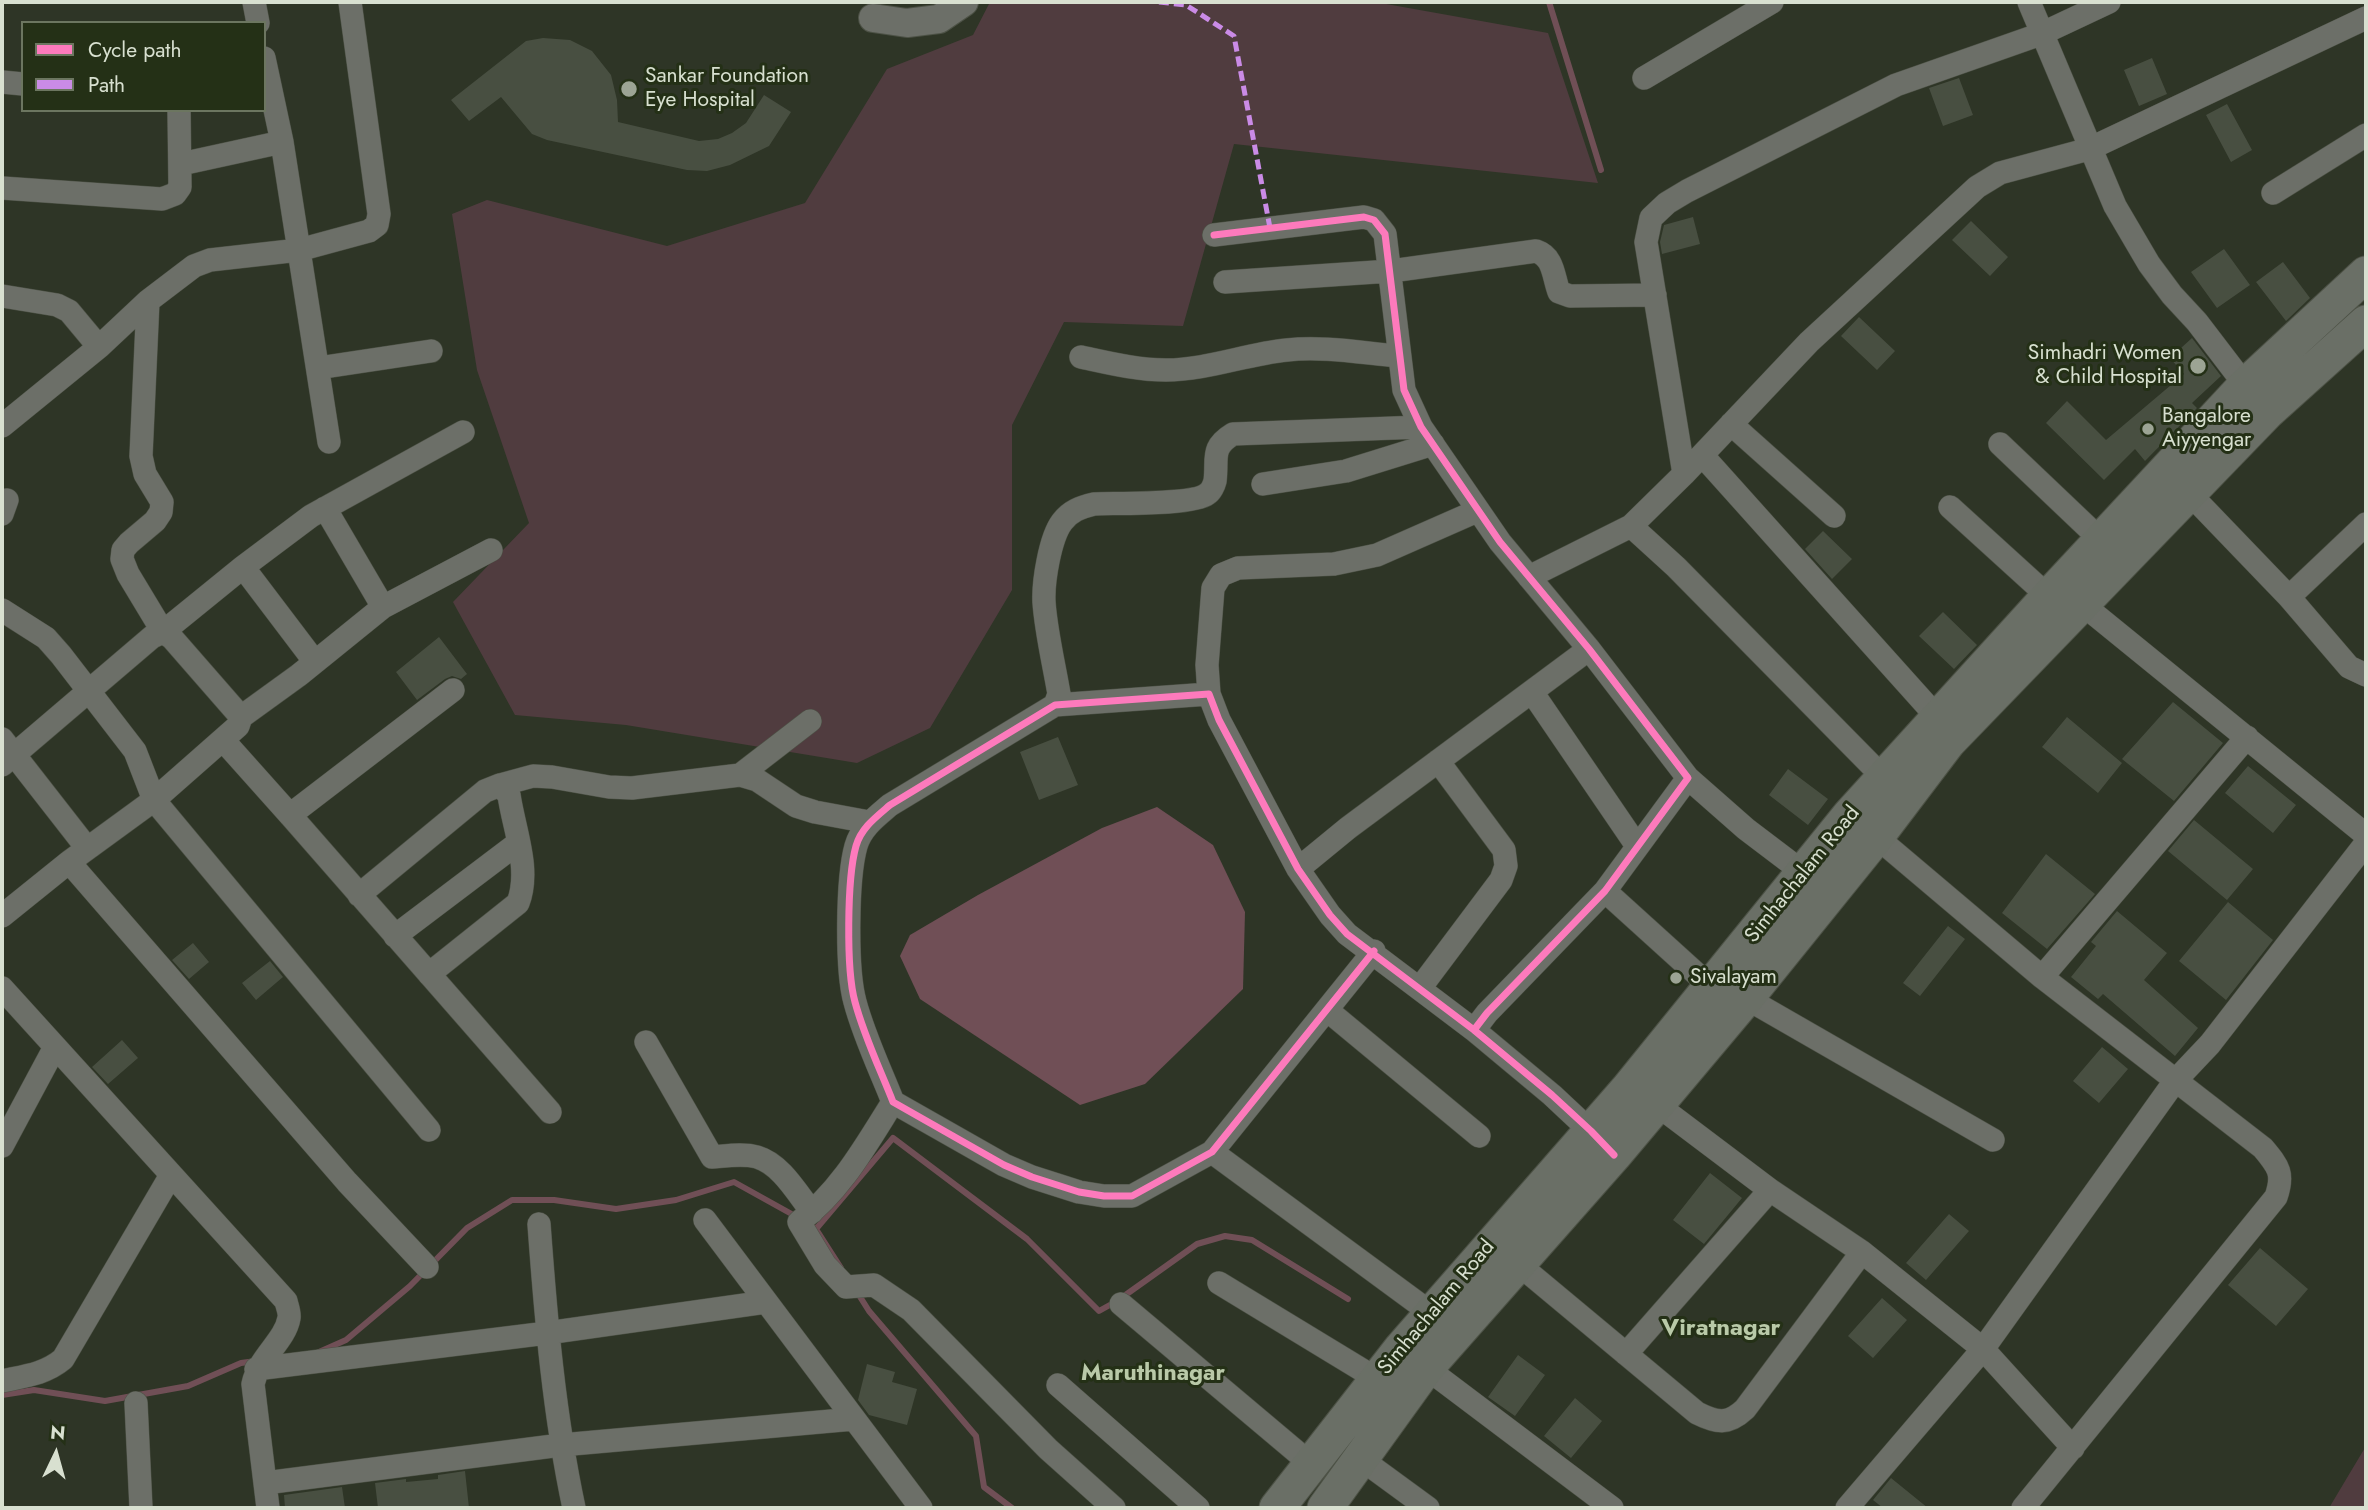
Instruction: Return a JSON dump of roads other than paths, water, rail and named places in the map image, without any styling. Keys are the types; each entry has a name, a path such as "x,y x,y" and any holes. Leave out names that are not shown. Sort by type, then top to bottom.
{"main road":[{"name":"Simhachalam Road","path":"1277,1508 1377,1379 1413,1358 1431,1313 1602,1143 1711,987 1804,873 1863,826 1884,778 1938,718 2065,601 2102,541 2256,399 2366,274"},
{"path":"1325,1508 1361,1459 1413,1358 1517,1263 1602,1143 1656,1104 1746,998 1863,826 1948,742 2065,601 2189,493 2256,399 2366,323"}],"street":[{"path":"254,2 258,21"},
{"path":"2,426 99,347 148,301 194,266 210,260 299,250 369,231 377,225 379,214 350,2"},
{"path":"873,18 907,23 939,19 964,2"},
{"path":"1644,78 1772,2"},
{"path":"2029,2 2115,206 2172,295 2197,322 2256,399"},
{"path":"1684,474 1646,242 1651,218 1667,203 1896,85 2041,34 2109,2"},
{"path":"1529,577 1631,526 1684,474 1809,341 1977,187 2000,173 2089,149 2366,18"},
{"path":"266,78 268,97 282,142 329,442"},
{"path":"2,82 21,84"},
{"path":"2,188 162,199 175,194 180,187 179,112"},
{"path":"2273,193 2366,135"},
{"path":"181,164 282,142"},
{"path":"1214,235 1364,216 1374,220 1385,234 1404,390 1427,436 1477,511 1589,649 1688,778 1746,830 1804,873"},
{"path":"1224,282 1391,271 1536,251 1545,254 1551,262 1559,292 1570,296 1655,295"},
{"path":"2,296 57,305 69,311 99,347"},
{"path":"148,301 141,456 145,474 162,502 161,512 155,522 123,550 122,559 128,574 163,632 172,638 241,718"},
{"path":"1081,357 1139,368 1166,370 1286,350 1314,348 1398,356"},
{"path":"318,368 431,351"},
{"path":"1731,424 1834,516"},
{"path":"427,1267 347,1182 78,855 6,753 90,692 152,636 163,632 243,567 325,508 463,432"},
{"path":"1055,705 1059,694 1044,601 1045,575 1060,524 1071,513 1094,504 1191,500 1207,495 1214,484 1216,453 1221,442 1233,434 1427,436"},
{"path":"1263,484 1346,471 1427,436"},
{"path":"2000,444 2102,541"},
{"path":"1702,455 1938,718"},
{"path":"2189,493 2288,597 2349,667 2366,675"},
{"path":"1950,507 2065,601 2247,737 2366,835"},
{"path":"325,508 383,607"},
{"path":"1477,511 1377,555 1334,564 1238,568 1222,575 1213,588 1207,665 1209,694 1219,720 1297,869 1330,915 1348,934 1374,951 1474,1030 1602,1143"},
{"path":"2288,597 2366,524"},
{"path":"1631,526 1675,566 1884,778"},
{"path":"5,906 154,800 238,726 241,718 383,607 491,550"},
{"path":"243,567 315,662"},
{"path":"2,610 47,638 135,751 154,800 429,1130"},
{"path":"1297,869 1589,649"},
{"path":"290,815 453,690"},
{"path":"1532,692 1637,846"},
{"path":"1209,694 1055,705 890,805 869,822 856,844 850,882 851,966 854,1000 893,1102 1004,1165 1056,1186 1091,1194 1132,1196 1212,1152 1374,951"},
{"path":"740,775 810,721"},
{"path":"2042,977 2247,737"},
{"path":"223,740 550,1112"},
{"path":"1420,988 1501,880 1506,866 1503,850 1437,761"},
{"path":"359,895 485,791 533,776 632,788 740,775 757,780 796,806 869,822"},
{"path":"1474,1030 1487,1013 1605,891 1688,778"},
{"path":"429,974 518,903 523,891 523,874 509,795 500,785"},
{"path":"1863,826 2042,977 2263,1149 2277,1165 2281,1182 2276,1197 2023,1508"},
{"path":"396,936 518,843"},
{"path":"1847,1508 1983,1349 2175,1081 2210,1044 2366,843"},
{"path":"1605,891 1711,987"},
{"path":"2,988 286,1301 289,1316 285,1329 257,1368 253,1384 268,1508"},
{"path":"1746,998 1993,1140"},
{"path":"1327,1010 1479,1136"},
{"path":"646,1042 712,1157 758,1157 776,1168 806,1217 825,1265 846,1287 863,1285 911,1310 1048,1449 1114,1508"},
{"path":"2,1146 55,1047"},
{"path":"806,1217 836,1186 893,1102"},
{"path":"1656,1104 1770,1190 1862,1252 1983,1349 2073,1448"},
{"path":"1212,1152 1431,1313"},
{"path":"2,1381 38,1374 63,1359 172,1175"},
{"path":"1626,1354 1770,1190"},
{"path":"705,1220 921,1508"},
{"path":"539,1224 547,1333 561,1445 574,1508"},
{"path":"1517,1263 1697,1413 1723,1422 1734,1419 1745,1409 1862,1252"},
{"path":"1219,1283 1377,1379"},
{"path":"257,1368 547,1333 766,1302"},
{"path":"1122,1304 1311,1464"},
{"path":"1413,1358 1612,1508"},
{"path":"1058,1385 1198,1508"},
{"path":"136,1403 141,1508"},
{"path":"265,1483 561,1445 854,1419"},
{"path":"1361,1459 1428,1508"}],"waterway":[{"path":"1549,2 1601,170"},
{"path":"812,1226 816,1229 893,1138 1027,1239 1099,1311 1197,1244 1225,1236 1252,1240 1348,1299"},
{"path":"319,1352 346,1340 410,1286 467,1228 512,1200 554,1200 616,1209 676,1200 734,1182 797,1217"},
{"path":"816,1229 841,1268"},
{"path":"857,1292 869,1311 976,1436 984,1487 1012,1508"},
{"path":"2,1395 34,1390 105,1401 188,1386 241,1363 256,1361"}],"place":[{"name":"Sankar Foundation Eye Hospital","path":"629,89"},
{"name":"Simhadri Women & Child Hospital","path":"2198,366"},
{"name":"Bangalore Aiyyengar","path":"2148,429"},
{"name":"Sivalayam","path":"1676,978"}],"district":[{"name":"Viratnagar","path":"1721,1329"},
{"name":"Maruthinagar","path":"1153,1374"}]}
